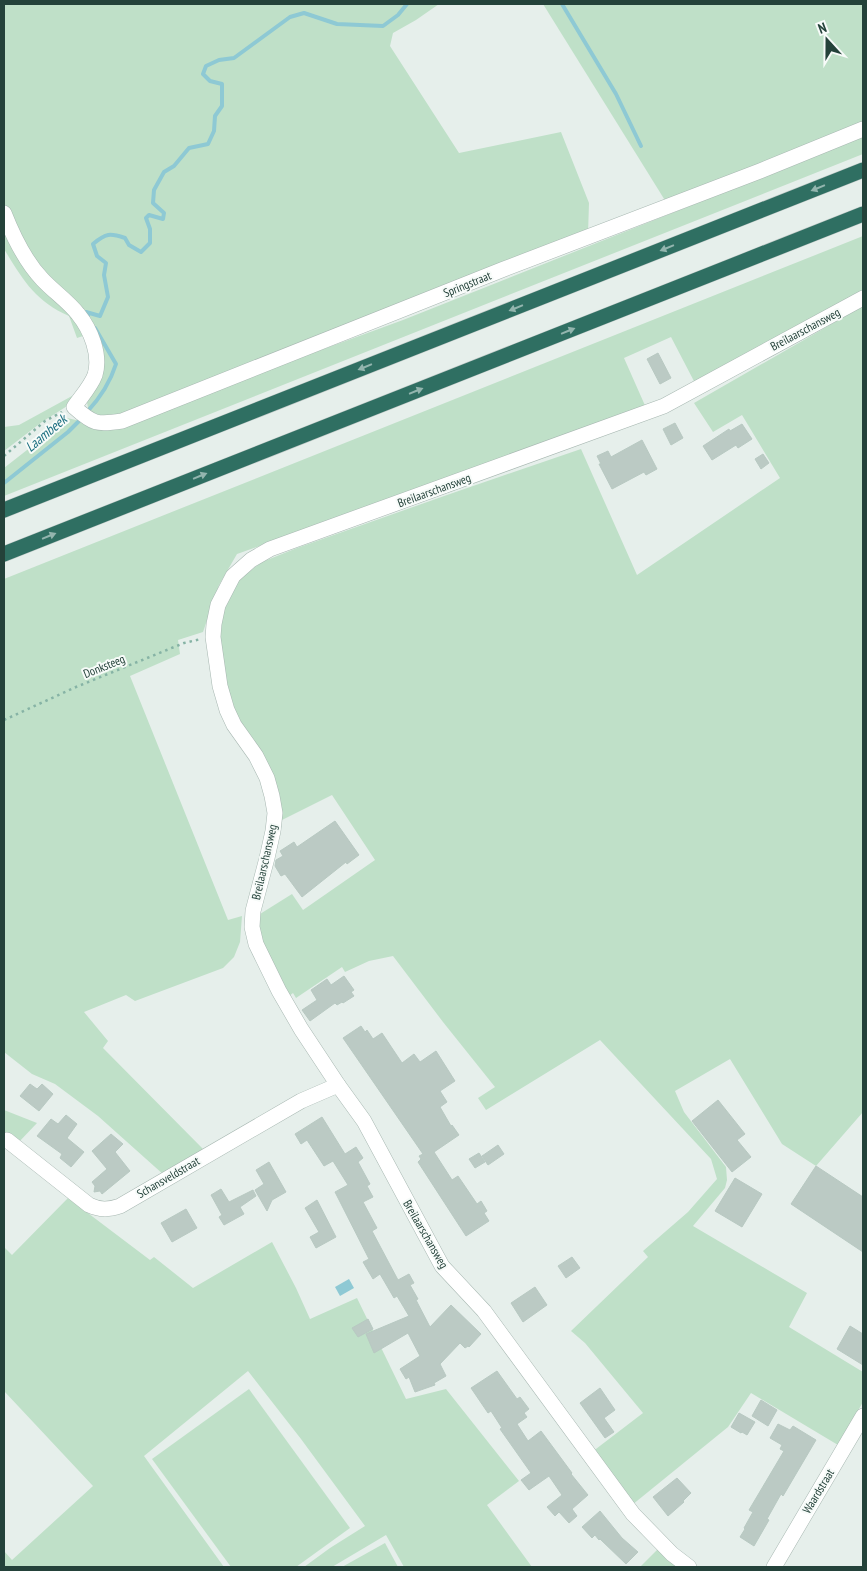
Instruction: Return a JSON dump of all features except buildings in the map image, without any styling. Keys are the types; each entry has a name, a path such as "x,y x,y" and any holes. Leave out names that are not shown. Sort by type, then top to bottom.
{"highway":[{"path":"4,510 863,170"},
{"path":"4,554 863,214"}],"street":[{"name":"Springstraat","path":"74,407 87,419 99,424 122,421 863,129"},
{"path":"4,213 18,244 33,269 78,314 93,342 97,364 94,377 74,407"},
{"name":"Breilaarschansweg","path":"689,1567 672,1554 633,1514 484,1311 442,1266 364,1121 338,1085 279,991 256,944 252,927 253,911 273,831 275,813 272,796 267,778 256,756 234,725 227,710 220,686 213,637 214,624 218,605 233,576 251,560 270,549 620,424 664,406 863,298"},
{"name":"Schansveldstraat","path":"7,1140 89,1205 98,1209 110,1209 128,1201 301,1101 338,1085"},
{"name":"Waardstraat","path":"774,1567 863,1416"}],"path":[{"path":"4,456 45,421 74,407"},
{"name":"Donksteeg","path":"4,720 76,687 184,643 213,637"}],"green space":[{"path":"4,4 439,4 393,33 390,46 459,153 561,132 589,203 588,234 113,418 93,415 88,408 87,402 102,369 83,336 77,338 69,316 47,304 31,288 4,249"},
{"path":"543,4 863,4 863,123 666,202"},
{"path":"863,137 863,154 4,496 4,468 50,432 59,422 67,418 85,425 242,379 403,320"},
{"path":"863,236 863,293 696,385 671,337 624,358 647,410 237,554 219,585 203,632 178,640 180,654 130,676 228,920 242,916 240,942 234,957 223,968 135,1001 126,995 84,1012 108,1041 103,1048 205,1151 164,1175 98,1116 55,1084 32,1074 4,1052 4,579"},
{"path":"863,306 863,1112 816,1166 782,1144 730,1059 675,1091 684,1112 726,1167 727,1180 725,1188 693,1226 807,1293 789,1327 863,1372 863,1402 838,1445 751,1393 728,1427 632,1505 592,1452 643,1413 585,1343 571,1331 648,1257 643,1251 688,1212 717,1179 711,1159 600,1040 486,1110 478,1098 495,1087 393,956 369,961 345,972 342,967 296,998 293,993 289,996 263,946 260,936 260,914 292,894 303,910 375,860 332,795 280,821 233,717 219,642 222,610 233,586 262,562 297,548 581,449 637,575 780,478 742,415 713,432 694,403"},
{"path":"72,396 75,401 42,422 4,451 4,427 19,425"},
{"path":"4,1110 37,1123 17,1144 4,1134"},
{"path":"68,1198 150,1260 154,1257 193,1288 272,1242 310,1319 357,1298 406,1399 446,1389 519,1481 487,1505 532,1567 404,1567 386,1535 332,1567 304,1567 365,1526 248,1371 144,1456 224,1567 4,1567 4,1551 12,1560 93,1486 4,1391 4,1247 12,1255"},
{"path":"249,1389 350,1528 296,1567 231,1567 152,1459"},
{"path":"385,1543 398,1567 342,1567"},
{"path":"658,1549 678,1567 640,1567"}],"water":[{"path":"349,1279 354,1288 340,1296 335,1287"}],"waterway":[{"name":"Laambeek","path":"88,316 86,312 100,316 108,297 104,275 106,263 97,256 93,244 105,236 116,235 125,238 129,245 141,252 150,243 150,229 146,218 149,215 163,219 164,213 153,203 154,190 164,172 174,166 189,148 208,144 214,131 215,116 222,106 222,84 210,81 203,74 206,66 219,60 234,58 290,17 304,13 337,24 383,26 398,15 407,4"},
{"path":"562,4 616,94 641,146"},
{"name":"Laambeek","path":"87,412 104,390 116,364 95,328"},
{"name":"Laambeek","path":"4,483 68,432 80,420"}]}
